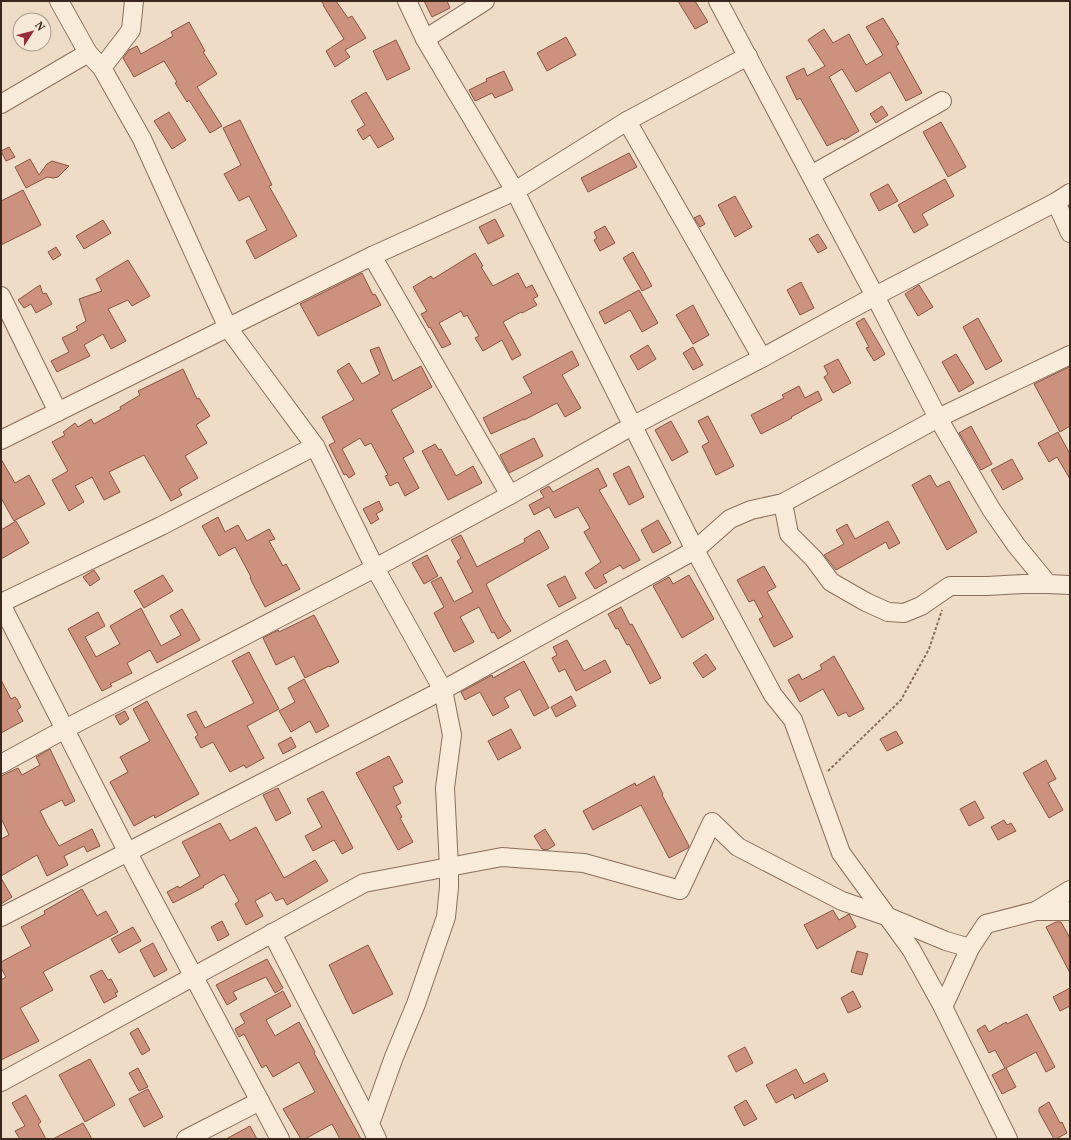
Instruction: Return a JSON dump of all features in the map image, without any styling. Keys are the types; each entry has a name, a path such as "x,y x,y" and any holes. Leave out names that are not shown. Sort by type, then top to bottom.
{"street":[{"path":"59,1 88,53 102,68 142,139 228,328 315,446 375,568 443,690 452,735 445,788 449,866 449,887 446,916 416,1004 394,1057 374,1131"},
{"path":"102,68 131,30 134,1"},
{"path":"406,1 425,39 515,192 695,550 773,695 793,720 841,853 911,949 943,1007 1008,1139"},
{"path":"425,39 485,1"},
{"path":"718,1 875,296 938,418 991,509 1016,545 1048,584"},
{"path":"1,104 88,53"},
{"path":"1,440 372,256 515,192 627,121 748,56"},
{"path":"811,175 942,102"},
{"path":"627,121 762,358"},
{"path":"1,764 65,729 375,568 510,495 632,426 762,358 875,296 1063,198 1070,233"},
{"path":"372,256 510,495"},
{"path":"1,296 58,412"},
{"path":"1,918 127,851 443,690 695,550 730,519 751,510 783,503 938,418 1070,355"},
{"path":"280,1139 127,851 1,604 161,526 315,446"},
{"path":"783,503 789,534 814,559 831,582 866,602 888,612 904,613 921,606 950,586 1023,584 1070,585"},
{"path":"1,1082 364,883 502,857 584,863 680,890 712,822 738,847 842,902 886,916 946,941 970,948"},
{"path":"1036,911 1070,890"},
{"path":"943,1007 970,948 986,924 1036,911 1070,911"},
{"path":"272,933 374,1131"},
{"path":"186,1139 260,1101"}],"path":[{"path":"815,781 832,768 901,700 929,649 943,607"}],"building":[{"path":"321,1 336,1 348,18 352,16 366,38 345,50 350,57 335,67 326,51 344,39"},
{"path":"424,1 447,1 450,8 432,17"},
{"path":"678,1 695,1 708,22 695,29"},
{"path":"883,18 899,44 896,46 922,93 906,101 890,72 856,92 842,69 829,77 859,131 844,140 843,138 827,146 800,98 797,100 786,77 804,68 807,76 825,66 808,40 824,29 833,43 849,34 866,65 883,55 866,27"},
{"path":"189,22 205,51 203,52 217,74 197,87 222,126 210,133 189,100 187,102 164,61 134,77 123,58 129,50 137,46 141,54 173,36 171,32"},
{"path":"566,37 576,55 547,71 537,53"},
{"path":"396,40 410,69 387,80 373,51"},
{"path":"504,71 513,90 495,98 492,93 475,101 469,90 487,81 486,79"},
{"path":"366,92 394,139 378,148 370,135 363,140 357,130 365,125 351,101"},
{"path":"882,106 888,115 876,123 870,114"},
{"path":"169,112 186,140 172,149 154,121"},
{"path":"240,120 272,185 269,186 297,236 255,259 246,241 267,230 249,196 239,201 224,174 241,165 223,128"},
{"path":"941,122 966,167 948,177 923,132"},
{"path":"9,147 15,157 6,161 1,151"},
{"path":"629,153 637,167 588,192 581,178"},
{"path":"30,159 39,175 47,164 52,161 69,166 58,177 47,177 26,188 15,167"},
{"path":"945,179 954,196 922,214 928,225 914,233 898,205"},
{"path":"888,184 898,201 879,211 870,194"},
{"path":"23,190 41,225 1,245 1,201"},
{"path":"735,196 752,227 735,237 718,205"},
{"path":"700,215 705,224 700,227 694,218"},
{"path":"495,219 504,236 488,244 479,227"},
{"path":"103,220 111,233 84,249 76,236"},
{"path":"605,226 615,243 600,251 594,240 597,238 594,232"},
{"path":"818,234 827,248 818,253 809,239"},
{"path":"56,247 61,255 53,260 48,252"},
{"path":"633,252 652,286 642,291 623,258"},
{"path":"475,253 483,266 481,267 493,286 518,273 526,288 532,285 538,296 533,299 537,305 503,322 521,355 512,360 502,340 483,351 475,338 479,336 467,315 464,317 461,311 439,323 451,344 442,348 421,314 427,311 413,287 431,276 433,279"},
{"path":"128,260 150,296 132,306 128,300 108,309 126,341 111,349 103,334 84,345 90,356 57,372 51,361 69,352 62,338 78,330 76,327 86,321 79,299 102,291 96,279"},
{"path":"362,273 373,295 375,294 381,305 318,336 300,304"},
{"path":"801,282 814,308 800,315 787,290"},
{"path":"40,285 43,294 46,293 52,304 36,313 31,304 24,308 18,300"},
{"path":"919,285 933,307 918,316 905,294"},
{"path":"639,290 658,323 642,332 630,310 605,324 599,312"},
{"path":"693,305 709,335 693,344 676,315"},
{"path":"864,318 885,354 874,361 866,348 869,347 856,323"},
{"path":"978,318 1002,361 986,370 963,327"},
{"path":"648,345 656,359 638,370 630,356"},
{"path":"379,347 393,381 421,366 432,387 391,410 414,452 403,458 419,488 405,496 398,482 390,486 385,476 388,475 371,443 365,446 360,438 342,449 355,474 349,478 346,474 344,475 329,445 335,442 322,417 354,400 337,371 349,363 362,384 380,374 370,350"},
{"path":"693,347 703,365 693,370 683,353"},
{"path":"572,351 579,365 562,375 581,408 565,417 557,403 524,420 491,434 483,418 532,393 523,377"},
{"path":"956,354 974,383 959,392 942,362"},
{"path":"838,359 851,383 833,393 824,377 828,374 824,366"},
{"path":"1069,367 1070,426 1060,432 1034,384"},
{"path":"183,369 197,399 199,398 210,416 196,425 207,443 185,456 198,478 179,489 182,495 171,501 144,455 109,472 120,492 104,500 92,477 75,486 84,502 69,511 52,480 68,471 52,442 65,435 63,432 75,423 78,427 91,419 94,424 121,409 120,407 140,395 138,391"},
{"path":"799,386 805,398 818,391 822,400 761,434 751,415 784,398 782,395"},
{"path":"708,416 734,466 716,475 702,446 709,442 698,421"},
{"path":"671,421 688,452 672,461 655,430"},
{"path":"971,426 992,464 981,470 959,433"},
{"path":"1058,432 1070,454 1070,479 1057,457 1049,462 1038,443"},
{"path":"534,438 543,456 509,473 500,455"},
{"path":"435,444 439,450 441,449 456,476 473,466 482,483 448,500 422,451"},
{"path":"1,459 15,483 29,475 45,504 14,521 1,498"},
{"path":"1012,459 1023,479 1003,490 991,470"},
{"path":"629,466 644,497 629,505 613,474"},
{"path":"598,468 607,486 599,490 640,560 623,569 620,565 603,575 607,582 595,589 585,573 601,562 584,532 590,528 578,507 555,518 549,507 534,515 529,505 544,497 540,491 549,486 553,492"},
{"path":"930,475 937,487 949,481 977,532 947,550 912,485"},
{"path":"379,501 383,510 376,514 379,519 371,524 363,509"},
{"path":"218,517 225,532 238,525 247,541 269,529 275,539 269,541 283,566 286,564 300,589 265,607 235,547 219,556 202,526"},
{"path":"658,520 671,543 653,553 641,530"},
{"path":"16,521 29,543 1,559 1,530"},
{"path":"888,521 900,543 889,549 886,542 836,570 824,555 844,544 836,530 847,524 855,539"},
{"path":"539,530 549,548 486,584 502,617 511,631 498,639 494,632 492,633 479,607 460,617 474,642 454,652 434,613 444,607 431,582 441,577 454,602 473,592 457,561 461,558 451,540 461,535 477,567 525,542 524,539"},
{"path":"427,555 438,576 424,584 412,563"},
{"path":"764,566 776,587 767,592 793,637 774,647 759,619 763,617 754,600 749,602 737,580"},
{"path":"94,570 100,579 90,586 83,577"},
{"path":"163,575 173,591 144,608 134,591"},
{"path":"689,575 714,619 682,638 653,586 669,577 673,584"},
{"path":"565,576 576,598 559,607 547,585"},
{"path":"621,607 630,625 632,624 661,678 650,684 629,644 627,645 618,628 616,629 608,614"},
{"path":"141,608 161,646 181,635 170,616 182,609 200,640 157,663 150,650 127,663 132,673 110,684 112,686 102,691 68,629 98,612 105,626 85,637 96,657 120,644 110,626"},
{"path":"314,615 339,662 305,678 294,656 276,665 263,638"},
{"path":"567,640 584,671 605,660 611,672 576,691 565,669 559,672 552,658 557,655 553,647"},
{"path":"249,652 279,709 247,726 264,758 246,768 244,765 230,772 213,742 201,748 195,737 198,735 187,715 196,711 205,728 254,703 232,661"},
{"path":"706,654 716,669 703,678 693,663"},
{"path":"834,656 864,709 849,717 846,712 838,716 823,689 800,702 788,680 799,674 802,680 822,669 820,665"},
{"path":"524,661 549,708 534,716 520,689 504,698 509,707 493,716 480,692 465,700 461,692 492,675 493,678"},
{"path":"304,679 329,726 316,733 310,721 291,732 279,711 295,702 288,688"},
{"path":"1,680 11,699 15,697 17,699 21,707 17,710 23,721 1,733"},
{"path":"571,696 576,706 556,717 551,707"},
{"path":"147,701 199,794 155,818 154,815 134,826 110,782 128,772 120,757 150,741 133,709"},
{"path":"125,711 129,719 120,725 115,716"},
{"path":"511,729 521,748 498,760 488,741"},
{"path":"896,731 903,743 887,751 880,739"},
{"path":"291,737 296,747 283,754 278,744"},
{"path":"50,749 75,801 65,806 62,800 40,811 47,825 59,846 92,829 100,846 87,852 84,846 64,856 68,865 47,876 37,855 1,876 1,839 9,835 1,818 1,776 18,768 22,775 40,765 36,757"},
{"path":"389,756 403,782 393,787 401,803 396,806 402,817 400,818 413,842 398,850 356,773"},
{"path":"1046,760 1056,779 1048,783 1063,810 1049,818 1023,773"},
{"path":"654,776 663,794 662,795 689,846 688,848 669,858 641,805 593,830 583,811 635,783 636,786"},
{"path":"278,788 291,813 276,821 263,795"},
{"path":"323,791 353,848 342,854 334,840 313,851 305,836 322,827 307,799"},
{"path":"975,801 984,818 969,826 960,809"},
{"path":"1004,820 1007,825 1011,823 1016,831 998,840 991,827"},
{"path":"220,823 230,841 256,827 284,878 315,860 328,881 287,905 283,898 276,901 271,892 255,901 263,916 246,925 235,904 239,901 224,874 203,886 204,887 173,903 167,892 178,886 179,888 200,876 182,842"},
{"path":"545,829 555,845 547,850 542,849 534,836"},
{"path":"1,878 12,897 1,904"},
{"path":"82,889 97,916 106,911 118,932 43,972 53,990 20,1008 39,1041 1,1060 1,980 6,977 1,968 1,962 31,946 21,927 45,914 44,911"},
{"path":"833,910 839,920 849,914 856,927 817,949 804,925"},
{"path":"222,921 229,935 218,941 211,927"},
{"path":"1056,922 1061,922 1070,938 1070,973 1046,927"},
{"path":"133,927 141,941 119,953 111,939"},
{"path":"153,943 167,970 154,977 140,950"},
{"path":"368,945 393,994 353,1014 329,965"},
{"path":"857,951 868,954 862,975 851,972"},
{"path":"267,959 283,988 275,993 266,977 233,992 237,999 227,1005 216,985"},
{"path":"102,970 108,980 111,979 118,992 115,993 117,996 104,1003 90,976"},
{"path":"1070,988 1070,1006 1060,1011 1053,997"},
{"path":"283,991 291,1006 266,1020 275,1036 299,1022 315,1052 314,1053 361,1139 340,1139 332,1124 305,1139 301,1139 283,1109 315,1092 299,1062 273,1077 266,1065 262,1068 244,1034 239,1037 235,1029 245,1023 240,1014"},
{"path":"853,991 861,1007 848,1013 841,998"},
{"path":"1027,1014 1055,1067 1046,1072 1036,1052 1006,1068 1016,1087 1002,1094 992,1075 1005,1068 995,1050 989,1053 977,1030 985,1025 989,1032 1006,1022 1007,1024"},
{"path":"138,1028 150,1050 142,1055 130,1033"},
{"path":"745,1047 753,1063 736,1072 728,1056"},
{"path":"90,1059 115,1105 85,1122 59,1075"},
{"path":"138,1068 148,1087 139,1091 129,1073"},
{"path":"796,1069 804,1084 824,1073 828,1081 795,1099 793,1094 776,1103 766,1085"},
{"path":"148,1089 163,1117 144,1127 129,1099"},
{"path":"26,1095 41,1122 38,1124 46,1139 20,1139 15,1131 25,1126 12,1103"},
{"path":"746,1100 757,1119 744,1126 734,1107"},
{"path":"1049,1102 1067,1133 1056,1139 1054,1139 1039,1112 1039,1108"},
{"path":"83,1123 92,1139 53,1139"},
{"path":"250,1126 257,1139 226,1139"}]}
